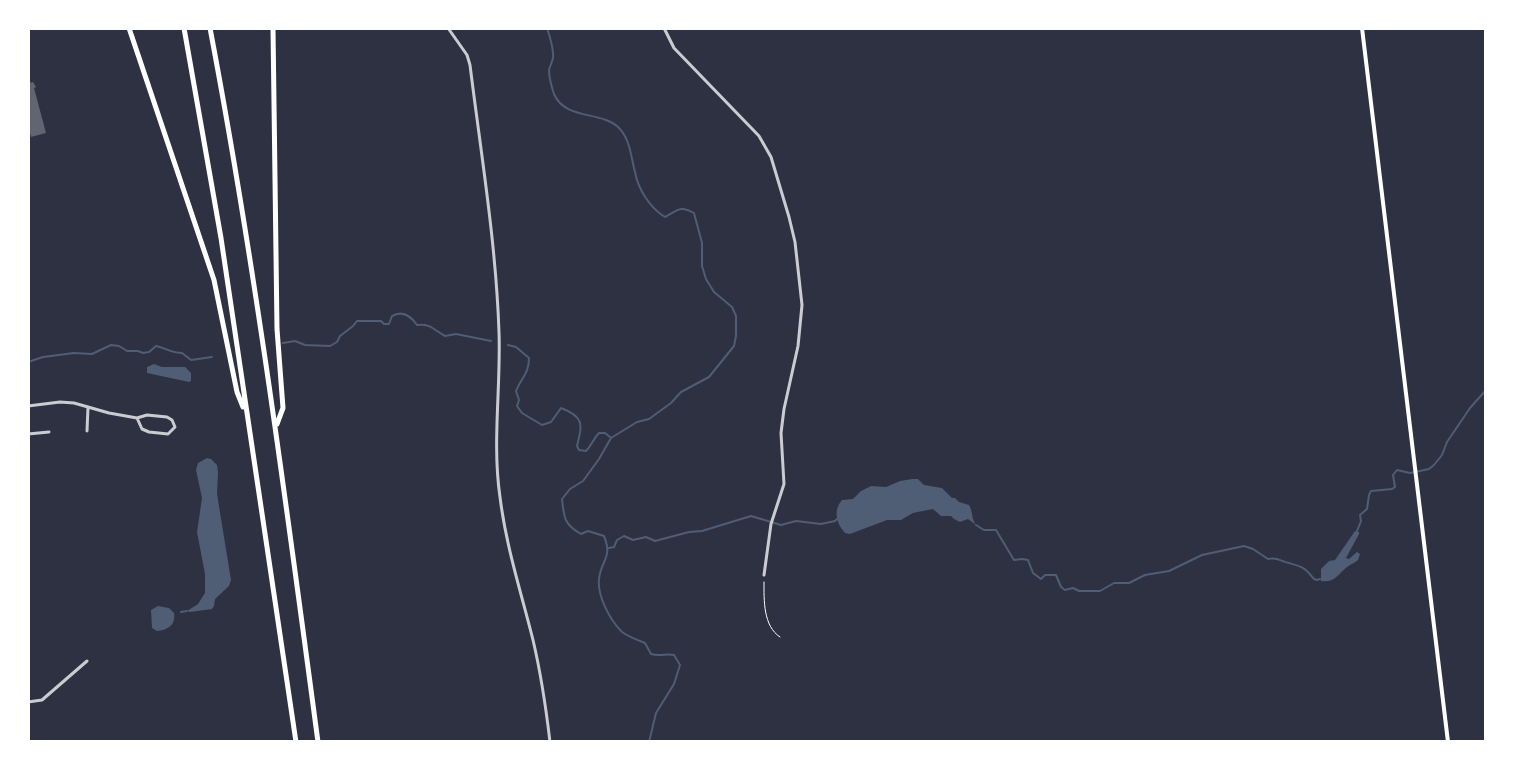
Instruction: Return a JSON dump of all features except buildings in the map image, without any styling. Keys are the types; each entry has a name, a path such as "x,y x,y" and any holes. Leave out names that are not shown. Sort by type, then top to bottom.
{"highway":[{"path":"129,28 214,280 237,392 247,419"},
{"path":"184,28 214,196 296,742"},
{"path":"210,28 276,425 318,742"},
{"path":"273,28 277,329 283,408 276,425"}],"main road":[{"path":"1362,28 1448,742"}],"street":[{"path":"448,28 467,55 470,65 496,283 499,493 505,533 533,640 550,742"},
{"path":"664,28 674,48 692,69 759,136 782,192 795,242 802,321 781,433 784,484 771,524 764,575"},
{"path":"28,406 64,402 137,418 147,415 169,418 174,423 174,430 165,434 146,431 137,418"},
{"path":"87,431 88,407"},
{"path":"28,434 49,432"},
{"path":"28,702 42,700 87,661"}],"path":[{"path":"764,575 768,623 780,637"}],"water":[{"path":"154,364 185,367 191,373 191,381 147,373 147,367"},
{"path":"207,458 217,465 217,494 231,580 215,599 212,609 190,612 187,611 198,604 205,593 205,574 197,532 202,498 196,470 198,463"},
{"path":"912,479 942,488 952,498 969,505 976,525 968,519 960,522 951,516 941,516 933,509 845,533 837,512 842,500 853,499 871,486 886,487"},
{"path":"1355,531 1359,534 1346,558 1357,552 1360,554 1358,560 1333,580 1321,581 1321,569 1329,561 1335,560"},
{"path":"158,606 169,608 174,613 174,621 157,631 152,628 151,610"}],"waterway":[{"path":"547,28 553,55 549,70 559,102 575,112 611,122 622,131 642,191 660,213 665,217 682,209 694,213 702,243 702,266 706,279 714,292 732,307 736,316 734,346 709,377 681,392 649,419 637,422 611,438 583,481 562,499 564,516 571,527 581,534 588,531 604,536 607,554 599,586 602,600 613,621 622,632 645,643 651,654 674,655 680,665 674,684 656,713 649,742"},
{"path":"283,343 295,341 305,345 330,346 357,321 389,324 392,316 400,314 417,325 429,326 445,336 456,334 491,341"},
{"path":"28,362 74,353 92,354 111,345 143,353 156,346 182,353 191,360 212,357"},
{"path":"508,345 516,347 529,358 516,391 517,406 522,413 542,425 551,422 561,408 574,415 580,422 579,450 586,451 599,433 610,437"},
{"path":"1357,531 1360,515 1367,509 1371,491 1395,487 1393,475 1397,470 1410,473 1434,465 1470,408 1486,390"},
{"path":"609,548 624,536 633,540 646,537 655,541 751,516 781,525 796,521 821,524 837,519"},
{"path":"976,525 984,530 996,530 1014,560 1028,560 1033,573 1041,579 1045,575 1056,575 1065,590 1100,591 1114,583 1129,583 1145,575 1169,571 1202,555 1244,546 1268,559 1300,567 1314,579 1320,579"},
{"path":"181,612 187,611"}]}
